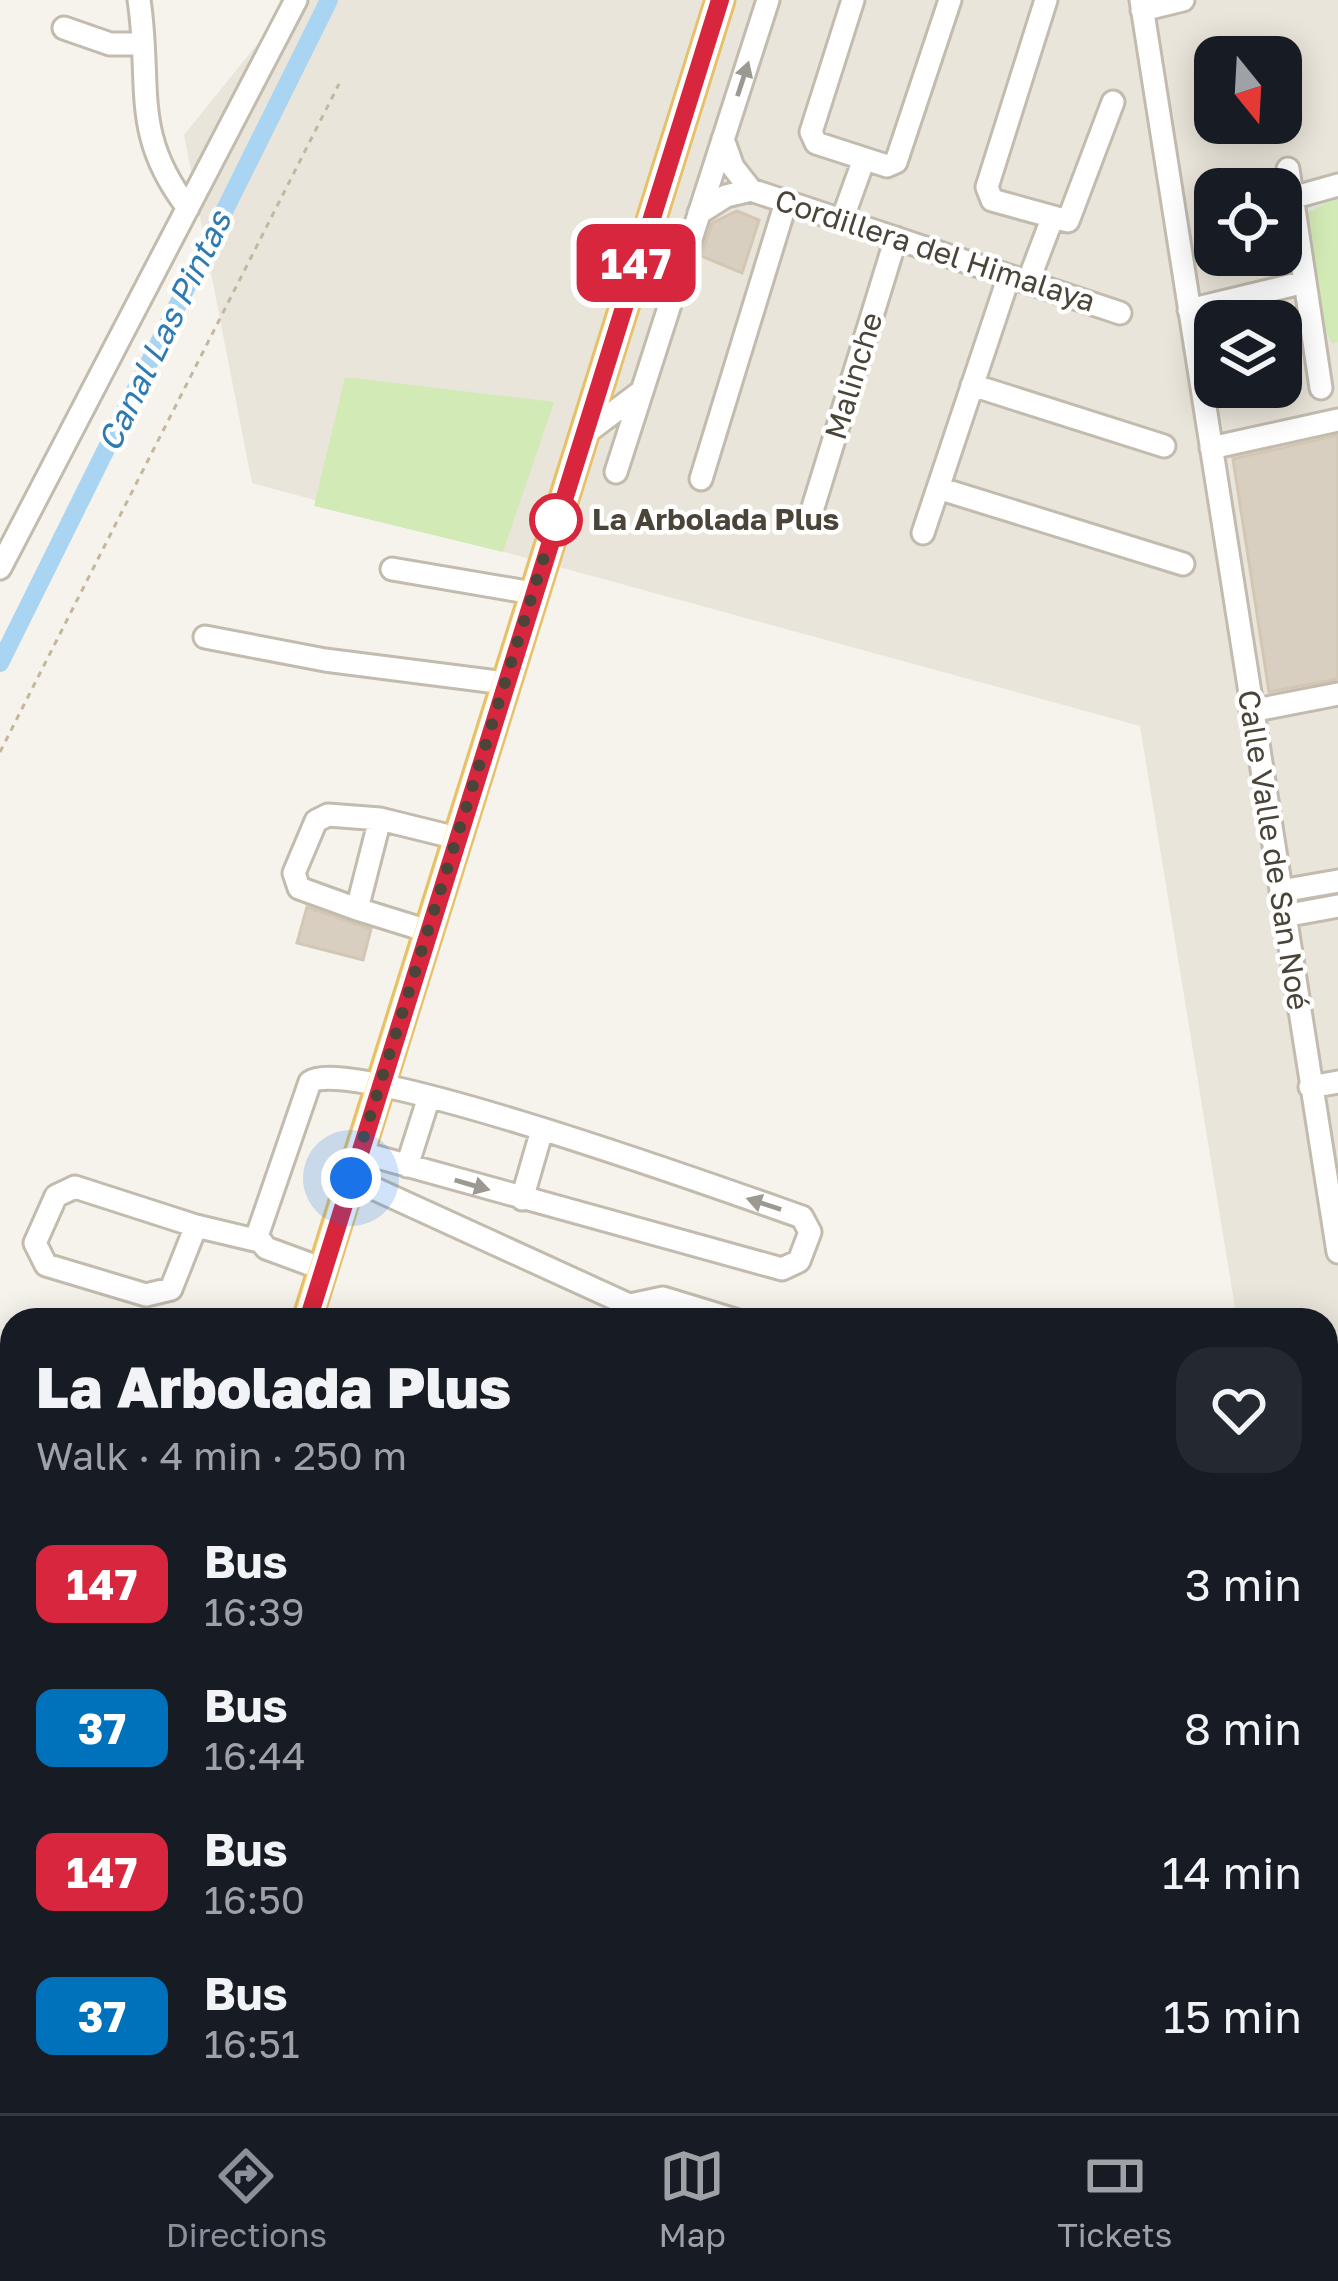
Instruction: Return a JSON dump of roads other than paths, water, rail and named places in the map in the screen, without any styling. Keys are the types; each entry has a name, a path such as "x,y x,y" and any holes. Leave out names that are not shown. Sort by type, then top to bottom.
{"main road":[{"path":"312,1308 720,0"}],"street":[{"path":"139,0 147,136 166,179 188,208"},
{"path":"0,568 296,0"},
{"path":"616,472 768,0"},
{"path":"853,0 811,132 816,143 887,166 896,162 950,0"},
{"path":"1046,0 987,187 992,200 1062,222 1073,214 1113,102"},
{"path":"1142,5 1183,0"},
{"name":"Calle Valle de San Noé","path":"1142,5 1337,1242"},
{"path":"64,28 110,44 143,44"},
{"path":"699,213 726,196 751,190 733,167 723,140"},
{"path":"842,220 864,159"},
{"path":"1302,195 1338,185"},
{"name":"Cordillera del Himalaya","path":"751,190 1120,313"},
{"path":"701,478 786,202"},
{"path":"923,532 972,385 1018,279 1052,219"},
{"name":"Malinche","path":"811,514 896,238"},
{"path":"1302,262 1327,350 1321,388"},
{"path":"1188,303 1304,275"},
{"path":"972,385 1164,446"},
{"path":"581,436 642,391"},
{"path":"1211,448 1338,420"},
{"path":"938,488 1183,564"},
{"path":"392,569 533,593"},
{"path":"205,637 505,683"},
{"path":"1251,711 1338,694"},
{"path":"428,931 299,888 294,873 306,834 316,820 328,815 380,819 457,838"},
{"path":"357,909 380,819"},
{"path":"1281,891 1338,880"},
{"path":"1284,916 1338,906"},
{"path":"259,1241 257,1231 310,1082 328,1075 381,1084 542,1130 802,1217 810,1232 800,1261 782,1269 406,1166 355,1165"},
{"path":"1310,1087 1338,1082"},
{"path":"406,1166 429,1097"},
{"path":"522,1199 542,1130"},
{"path":"355,1165 636,1308"},
{"path":"196,1226 171,1289 159,1294 46,1265 35,1243 56,1196 75,1187 259,1241 323,1269"},
{"path":"630,1305 663,1298 695,1308"}],"waterway":[{"name":"Canal Las Pintas","path":"0,663 329,0"}],"place":[{"name":"La Arbolada Plus","path":"556,520"}]}
